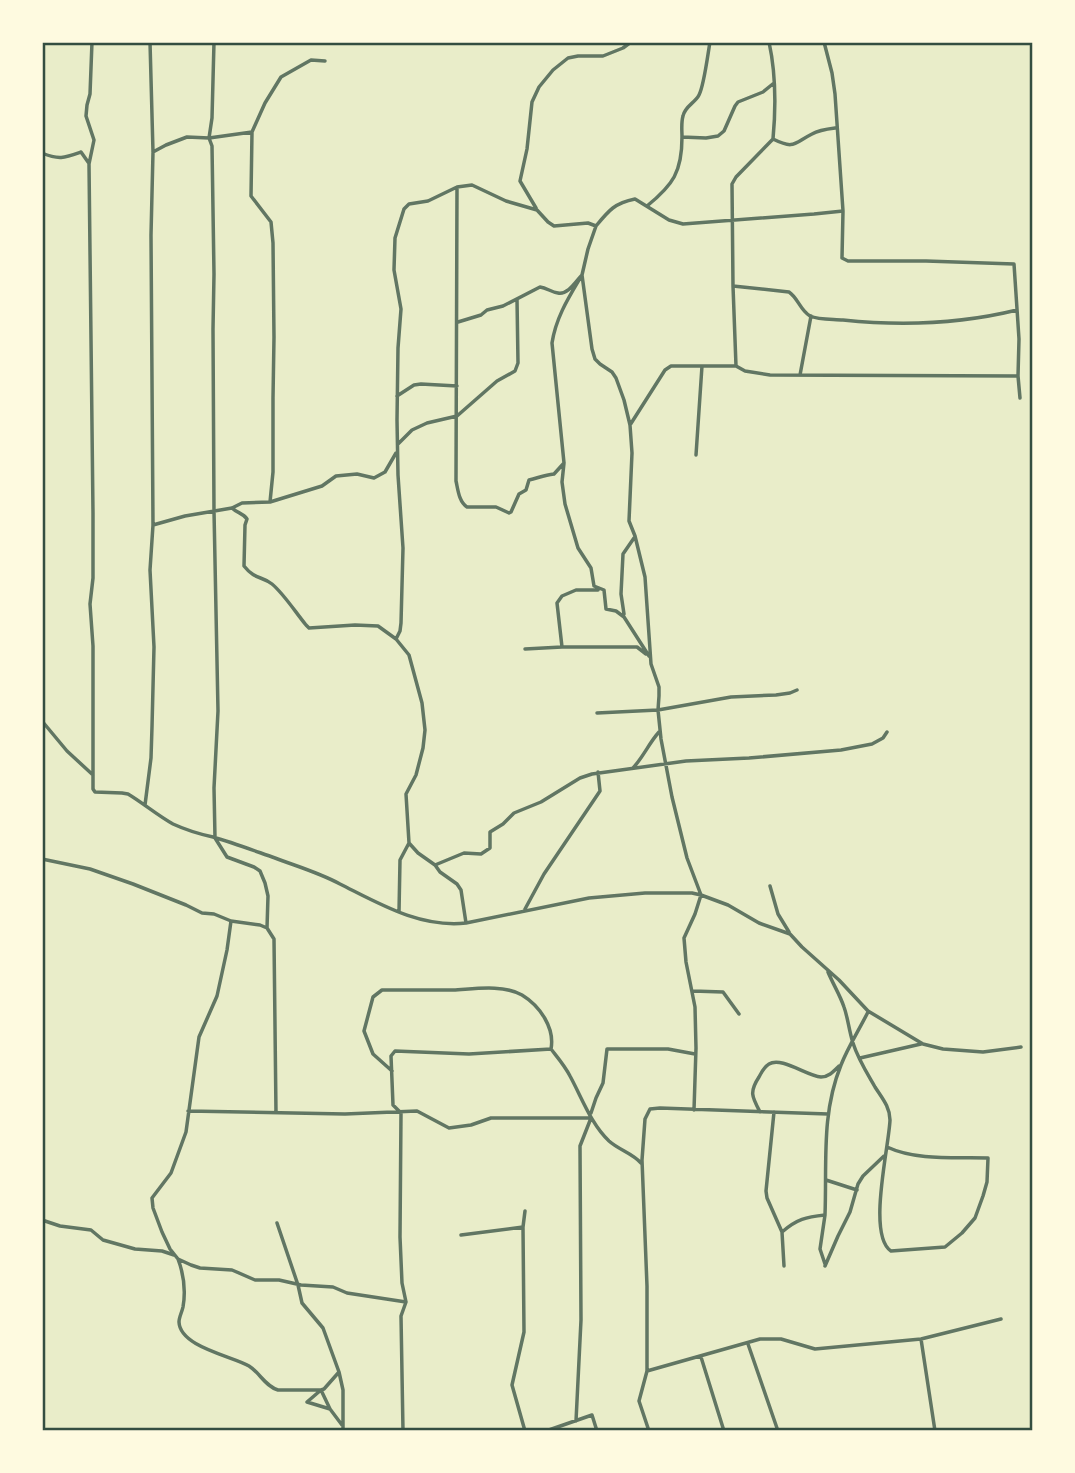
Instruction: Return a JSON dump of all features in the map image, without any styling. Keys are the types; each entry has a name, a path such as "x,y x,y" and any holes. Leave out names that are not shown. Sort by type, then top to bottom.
{"street":[{"path":"92,42 90,94 86,116 94,140 89,164 93,513 93,578 90,604 95,792 128,794 172,823 193,833 274,858 340,883 399,912 431,922 467,923 580,900 615,896 692,893 728,905 759,923 790,934"},
{"path":"145,805 151,758 154,647 150,570 153,525 153,152 150,42"},
{"path":"214,42 209,138 212,146 218,711 214,788 215,838 227,857 260,872 268,896 267,928 274,939 276,1113"},
{"path":"596,226 588,223 554,226 537,210 520,181 533,102 539,87 553,70 568,58 603,56 631,42"},
{"path":"647,206 667,190 676,174 680,161 683,113 700,93 710,42"},
{"path":"736,366 732,184 773,139 775,82 769,42"},
{"path":"824,42 832,73 843,211 842,258 1014,264 1020,398"},
{"path":"270,502 273,472 273,256 271,222 251,196 252,132 281,77 311,60 325,61"},
{"path":"682,137 718,136 724,131 738,102 763,92 775,82"},
{"path":"773,139 793,144 812,134 836,128"},
{"path":"153,152 187,137 209,138 252,132"},
{"path":"42,153 53,158 64,158 81,152 89,164"},
{"path":"396,639 401,623 403,548 397,397 401,309 394,270 395,238 404,209 409,204 428,201 457,187 472,185 506,201 537,210"},
{"path":"457,187 456,481 463,505 496,507 506,513 511,512 519,494 526,490 529,480 554,474 564,463"},
{"path":"604,590 594,586 591,568 578,548 565,504 562,482 564,463 552,343 561,312 582,275 596,226 610,210 622,202 635,200 669,220 684,223 843,211"},
{"path":"457,322 481,315 540,287 559,294 566,292 582,275"},
{"path":"582,275 592,349 600,364 616,378 630,425 632,453 629,521 645,578 650,657 659,687 660,731 687,858 701,895 684,937 695,1007 694,1110"},
{"path":"733,286 789,292 811,316 871,323 918,324 991,316 1017,310"},
{"path":"398,444 412,430 427,423 457,416 497,381 515,371 518,367 517,299"},
{"path":"800,375 811,316"},
{"path":"696,456 702,366"},
{"path":"630,425 668,367 736,366 758,374 1018,376"},
{"path":"397,397 414,385 457,386"},
{"path":"153,525 232,508 242,503 270,502 322,486 336,476 357,474 373,478 385,472 398,451"},
{"path":"232,508 247,519 244,566 258,579 271,582 309,628 378,626 396,639 409,655 422,703 425,730 416,775 405,794 409,843 400,860 399,912"},
{"path":"624,617 621,594 623,554 635,537"},
{"path":"562,647 557,603 562,596 576,590 604,590"},
{"path":"604,590 606,609 616,611 624,617 650,657"},
{"path":"525,649 637,647 650,657"},
{"path":"597,713 658,710 731,697 776,695 797,690"},
{"path":"42,721 66,751 93,775"},
{"path":"632,769 642,759 660,731"},
{"path":"435,865 464,853 481,853 490,848 490,832 513,813 541,802 580,778 598,772 841,750 872,744 883,738 887,732"},
{"path":"524,911 544,874 600,791 598,772"},
{"path":"409,843 457,884 461,890 467,923"},
{"path":"42,859 90,869 147,889 202,913 267,928"},
{"path":"770,886 778,914 790,934 868,1011 923,1044 943,1049 983,1052 1021,1047"},
{"path":"231,921 217,996 199,1037 186,1132 171,1173 152,1198 153,1208 184,1278 183,1306 179,1322 187,1338 201,1347 249,1367 272,1389 321,1390"},
{"path":"826,969 844,1007 852,1042 859,1058 889,1110 880,1227 886,1248 891,1251 945,1247 975,1218 987,1182 988,1158 903,1153 887,1147"},
{"path":"392,1072 373,1054 364,1031 373,997 382,990 486,989 522,995 542,1013 551,1031 551,1049 570,1075 580,1098 609,1141 642,1164"},
{"path":"693,990 723,992 739,1014"},
{"path":"868,1011 841,1065 828,1114 825,1215 820,1249 825,1266 863,1176 885,1154"},
{"path":"859,1058 923,1044"},
{"path":"403,1431 401,1316 406,1301 401,1283 401,1113 393,1105 391,1056 395,1051 469,1054 551,1049"},
{"path":"591,1115 603,1083 607,1049 668,1049 695,1055"},
{"path":"760,1112 753,1100 753,1086 773,1062 821,1077 831,1074 841,1065"},
{"path":"649,1431 639,1401 646,1371 647,1286 642,1164 645,1119 650,1109 828,1114"},
{"path":"188,1111 417,1111 449,1128 471,1125 491,1118 591,1118 580,1146 581,1320 576,1420"},
{"path":"774,1112 766,1198 782,1232 784,1265"},
{"path":"826,1180 857,1190"},
{"path":"525,1211 524,1332 512,1385 525,1431"},
{"path":"782,1232 804,1218 825,1215"},
{"path":"42,1220 60,1226 91,1230 103,1240 135,1249 162,1251 200,1268 239,1271 256,1280 333,1287 345,1293 406,1301"},
{"path":"277,1223 302,1303 323,1328 340,1372 343,1429"},
{"path":"461,1235 523,1227"},
{"path":"646,1371 760,1339 781,1339 815,1349 921,1339 1001,1318"},
{"path":"921,1339 936,1431"},
{"path":"748,1343 778,1430 771,1431"},
{"path":"701,1357 724,1431"},
{"path":"330,1409 307,1402 340,1372"},
{"path":"321,1390 343,1429"},
{"path":"546,1431 592,1415 597,1431"}]}
